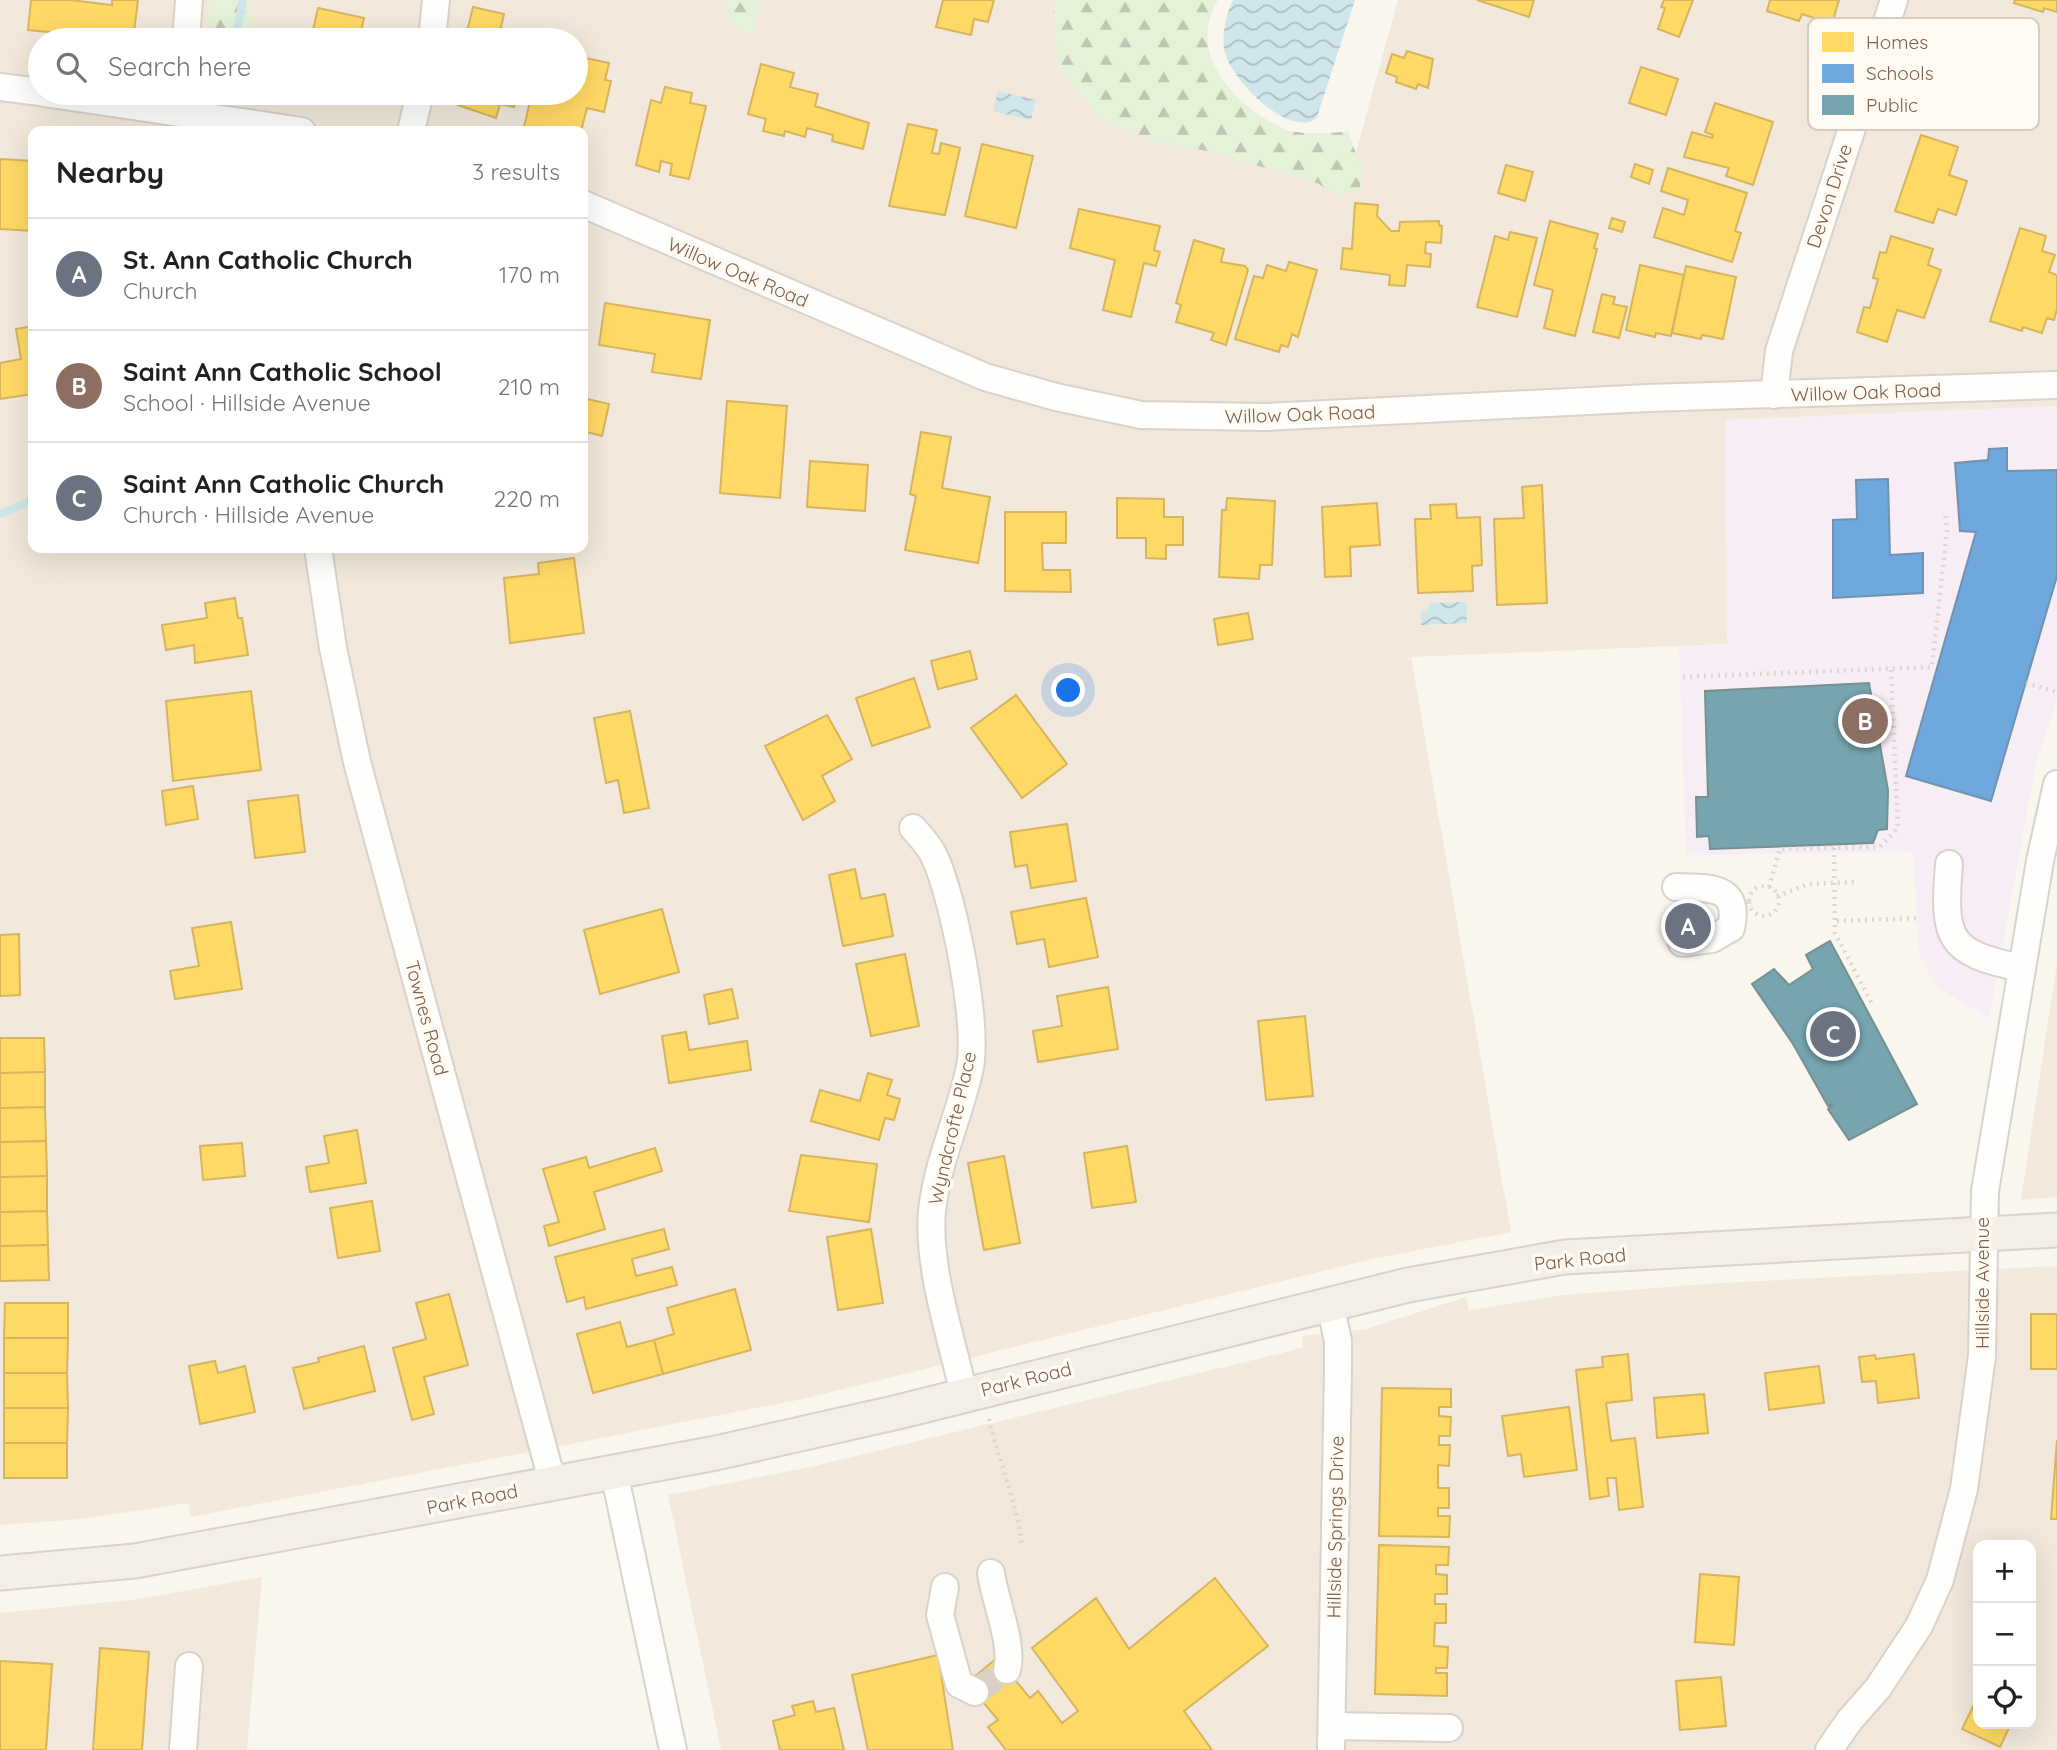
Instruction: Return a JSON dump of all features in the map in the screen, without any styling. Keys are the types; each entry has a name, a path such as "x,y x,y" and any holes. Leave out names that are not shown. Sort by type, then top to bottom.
{"main road":[{"name":"Park Road","path":"0,1573 135,1561 553,1484 800,1435 1408,1285 1565,1257 2057,1230"}],"street":[{"path":"187,28 189,0"},
{"path":"433,28 436,0"},
{"name":"Devon Drive","path":"1888,18 1894,0"},
{"path":"0,87 28,90"},
{"path":"192,105 260,126"},
{"path":"412,126 417,105"},
{"name":"Devon Drive","path":"1774,395 1781,344 1851,130"},
{"name":"Willow Oak Road","path":"588,206 968,371 1030,391 1159,417 1265,417 2057,385"},
{"name":"Townes Road","path":"319,553 333,648 358,762 553,1484"},
{"name":"Hillside Avenue","path":"1829,1750 1907,1647 1940,1580 1968,1468 1980,1382 1985,1191 2022,968 2057,784"},
{"name":"Wyndcrofte Place","path":"913,828 934,855 945,883 972,1019 969,1070 935,1188 932,1214 937,1275 964,1395"},
{"path":"1950,864 1948,916 1957,943 1972,956 2022,968"},
{"path":"1676,887 1714,888 1724,894 1734,914 1731,928 1712,939 1682,943"},
{"name":"Hillside Springs Drive","path":"1330,1304 1338,1341 1332,1738"},
{"path":"614,1472 673,1750"},
{"path":"991,1573 995,1601 1010,1656 1007,1670"},
{"path":"945,1587 940,1615 959,1684 975,1692"},
{"path":"183,1750 189,1666"},
{"path":"1332,1738 1449,1728"}],"path":[{"path":"1683,677 1932,667 1947,530 1945,513"},
{"path":"1769,887 1780,849 1880,846 1898,828 1891,669"},
{"path":"2026,683 2057,692"},
{"path":"1834,848 1837,921 1835,933 1873,1006"},
{"path":"1777,896 1809,884 1857,882"},
{"path":"1759,887 1769,887 1777,896 1777,908 1770,914 1760,915 1752,910 1749,901 1752,892 1759,887"},
{"path":"1837,921 1920,918"},
{"path":"988,1418 1000,1464 1016,1507 1022,1546"}],"shaded area":[{"path":"0,0 1080,0 1349,177 1398,0 2057,0 2057,406 1726,420 1727,644 1411,657 1511,1232 1368,1260 803,1399 191,1517 188,1503 81,1519 0,1525"},
{"path":"2057,406 2057,698 2035,769 1989,1018 1935,986 1919,955 1913,852 1686,855 1679,647 1727,644 1726,420"},
{"path":"2057,963 2057,1197 2021,1200 2044,1048"},
{"path":"2057,1266 2057,1750 721,1750 668,1495 806,1468 1282,1353 1303,1347 1302,1336 1366,1329 1466,1297 1469,1310 1563,1295 1720,1283"},
{"path":"262,1577 247,1750 0,1750 0,1613 139,1599"}],"green space":[{"path":"209,0 252,0 251,28 208,28"},
{"path":"724,0 761,0 752,35 736,29 724,9"},
{"path":"1056,0 1218,0 1209,20 1208,40 1212,60 1222,78 1235,95 1252,109 1288,130 1310,133 1348,132 1364,175 1359,189 1338,196 1317,183 1207,151 1145,139 1099,118 1058,68 1053,11"}],"water":[{"path":"1233,0 1355,0 1317,117 1311,122 1285,118 1271,110 1235,73 1224,49 1225,24"},
{"path":"998,91 1036,100 1031,120 993,111"},
{"path":"1466,602 1467,623 1421,625 1421,611 1427,611 1430,603"}],"building: Homes":[{"path":"31,0 70,0 112,5 112,0 138,0 134,28 28,28"},
{"path":"943,0 994,0 988,22 974,19 971,35 936,27"},
{"path":"1477,0 1534,0 1529,17"},
{"path":"1664,0 1693,0 1679,37 1658,29 1665,8 1661,7"},
{"path":"1770,0 1839,0 1834,18 1814,18 1802,14 1799,21 1767,11"},
{"path":"2015,0 2057,0 2057,12 2044,8 2043,12 2014,3"},
{"path":"473,7 504,14 501,28 468,28"},
{"path":"318,8 364,18 362,28 313,28"},
{"path":"1407,51 1433,59 1428,88 1418,84 1416,89 1396,82 1397,77 1386,73 1392,54 1404,58"},
{"path":"588,59 609,63 605,80 611,81 604,112 587,108 582,126 524,126 529,105 588,105"},
{"path":"761,64 794,73 790,87 818,94 815,106 869,123 863,149 832,141 833,135 807,128 805,137 785,131 784,136 763,131 766,119 748,114"},
{"path":"1641,67 1678,79 1666,115 1629,103"},
{"path":"665,87 692,93 690,103 706,106 689,179 670,175 672,164 661,161 659,172 636,165 651,100 661,103"},
{"path":"1715,103 1773,122 1753,185 1726,176 1729,168 1684,157 1692,132 1712,138 1713,135 1705,132"},
{"path":"458,105 500,105 496,118"},
{"path":"908,124 937,130 932,153 939,154 941,143 960,148 945,215 889,206"},
{"path":"1921,135 1958,147 1949,175 1967,181 1956,215 1938,209 1933,223 1895,211"},
{"path":"982,144 1033,156 1016,228 965,216"},
{"path":"0,159 28,161 28,231 0,229"},
{"path":"1635,164 1653,170 1649,184 1631,177"},
{"path":"1506,165 1533,172 1525,201 1498,193"},
{"path":"1668,168 1747,193 1735,231 1741,233 1732,262 1654,237 1663,208 1684,215 1688,200 1661,191"},
{"path":"1355,203 1378,205 1377,216 1391,231 1399,231 1400,222 1439,221 1442,226 1441,243 1426,242 1425,253 1431,254 1430,267 1407,265 1405,286 1389,285 1390,275 1341,269 1343,248 1352,249"},
{"path":"1079,209 1160,226 1154,250 1160,252 1156,266 1144,263 1131,317 1103,310 1115,260 1070,248"},
{"path":"1612,218 1625,222 1622,232 1609,228"},
{"path":"1550,221 1598,234 1594,248 1597,249 1575,336 1544,328 1553,290 1534,285"},
{"path":"2020,228 2046,236 2042,251 2055,255 2049,272 2057,275 2057,309 2054,320 2047,318 2042,333 2023,327 2022,331 1990,321"},
{"path":"1510,232 1537,238 1517,317 1477,307 1495,236 1508,240"},
{"path":"1891,236 1933,249 1928,265 1941,270 1924,318 1897,310 1887,342 1857,332 1864,307 1870,308 1878,279 1873,278 1880,252 1886,253"},
{"path":"1194,240 1224,249 1221,262 1245,266 1248,270 1226,345 1211,340 1214,333 1176,322 1181,305 1176,303"},
{"path":"1289,262 1317,270 1298,337 1292,334 1288,347 1281,345 1279,352 1235,339 1254,276 1263,278 1267,265 1286,271"},
{"path":"1640,265 1684,275 1671,336 1656,333 1655,337 1626,330"},
{"path":"1686,266 1736,277 1723,339 1702,335 1701,339 1672,333"},
{"path":"1602,294 1615,297 1613,304 1627,307 1619,338 1593,332"},
{"path":"605,303 710,320 701,379 652,372 655,354 599,345"},
{"path":"28,327 28,395 0,399 0,363 21,359 16,329"},
{"path":"588,399 609,404 602,436 588,432"},
{"path":"727,401 787,406 780,498 720,493"},
{"path":"921,432 951,437 942,488 990,497 978,563 905,550 916,496 910,494"},
{"path":"810,461 868,465 865,511 807,507"},
{"path":"1542,485 1547,603 1497,605 1494,519 1524,518 1522,487"},
{"path":"1117,498 1164,499 1164,517 1183,517 1183,545 1166,545 1166,559 1146,558 1146,538 1117,538"},
{"path":"1227,498 1275,501 1272,565 1260,565 1259,579 1219,577 1222,510 1226,510"},
{"path":"1377,503 1380,545 1350,547 1351,576 1325,577 1322,507"},
{"path":"1456,504 1457,518 1480,517 1482,565 1472,566 1473,591 1418,593 1415,519 1431,519 1430,505"},
{"path":"1005,512 1066,512 1066,543 1042,543 1043,570 1070,570 1071,592 1005,591"},
{"path":"574,558 584,633 510,643 504,578 539,574 538,563"},
{"path":"235,598 238,618 242,618 248,655 195,663 194,645 166,650 162,625 207,618 205,603"},
{"path":"1248,613 1253,639 1218,645 1214,619"},
{"path":"970,651 977,679 938,689 931,661"},
{"path":"914,678 930,727 872,746 856,698"},
{"path":"251,691 261,770 173,781 166,701"},
{"path":"1016,695 1067,764 1022,798 971,728"},
{"path":"630,711 649,808 624,813 618,780 606,783 594,718"},
{"path":"827,715 852,759 822,776 835,801 803,820 765,746"},
{"path":"193,786 198,819 166,825 162,791"},
{"path":"298,795 305,852 255,858 248,801"},
{"path":"1067,824 1076,881 1031,888 1027,865 1015,867 1010,832"},
{"path":"855,869 861,899 885,894 893,936 843,946 829,875"},
{"path":"1086,898 1098,957 1049,967 1044,939 1017,944 1011,912"},
{"path":"662,909 679,972 600,994 584,930"},
{"path":"231,922 242,989 175,999 170,971 199,966 192,928"},
{"path":"19,934 20,995 0,996 0,935"},
{"path":"905,954 919,1026 871,1036 856,964"},
{"path":"1108,987 1118,1049 1038,1062 1033,1031 1062,1026 1057,996"},
{"path":"732,989 738,1018 709,1024 704,995"},
{"path":"1305,1016 1313,1096 1266,1100 1258,1021"},
{"path":"686,1032 689,1050 747,1041 751,1070 669,1083 662,1036"},
{"path":"0,1038 44,1038 45,1072 0,1073"},
{"path":"45,1072 45,1107 0,1108 0,1073"},
{"path":"868,1073 892,1080 887,1095 900,1099 894,1120 885,1118 879,1140 811,1121 820,1090 860,1101"},
{"path":"45,1107 46,1141 0,1142 0,1108"},
{"path":"357,1130 366,1183 310,1192 306,1167 329,1163 324,1136"},
{"path":"46,1141 47,1176 0,1177 0,1142"},
{"path":"242,1143 245,1176 203,1180 200,1146"},
{"path":"1127,1146 1136,1202 1092,1208 1084,1153"},
{"path":"655,1148 662,1171 594,1192 605,1229 549,1246 544,1226 559,1222 543,1169 586,1157 589,1168"},
{"path":"801,1155 877,1164 869,1222 789,1211"},
{"path":"1004,1156 1020,1243 984,1250 968,1163"},
{"path":"47,1176 47,1211 0,1212 0,1177"},
{"path":"372,1201 380,1251 338,1258 330,1208"},
{"path":"47,1211 48,1245 0,1246 0,1212"},
{"path":"664,1229 669,1249 632,1259 636,1276 672,1267 677,1285 586,1309 584,1297 567,1302 555,1257"},
{"path":"871,1229 883,1303 838,1310 827,1237"},
{"path":"48,1245 49,1280 0,1281 0,1246"},
{"path":"735,1289 751,1350 663,1374 654,1340 674,1334 667,1308"},
{"path":"449,1294 468,1365 424,1377 434,1414 412,1420 393,1348 426,1339 416,1303"},
{"path":"5,1303 68,1303 68,1338 4,1338"},
{"path":"2031,1314 2057,1314 2057,1369 2031,1369"},
{"path":"620,1322 627,1347 654,1340 663,1374 593,1393 577,1334"},
{"path":"4,1338 68,1338 67,1373 4,1373"},
{"path":"364,1346 375,1391 304,1409 293,1368 319,1362 318,1358"},
{"path":"1628,1354 1632,1400 1606,1403 1611,1441 1635,1438 1643,1507 1619,1510 1616,1478 1607,1478 1609,1496 1590,1499 1576,1370 1603,1367 1602,1357"},
{"path":"1914,1354 1919,1398 1878,1403 1876,1381 1862,1382 1859,1357 1875,1355 1876,1359"},
{"path":"215,1361 218,1373 245,1366 255,1412 200,1424 189,1366"},
{"path":"1819,1366 1824,1403 1769,1410 1765,1373"},
{"path":"4,1373 67,1373 68,1408 4,1408"},
{"path":"1382,1388 1451,1389 1451,1407 1439,1407 1439,1416 1451,1417 1450,1436 1439,1436 1439,1445 1450,1445 1449,1466 1438,1465 1438,1488 1449,1488 1449,1508 1438,1508 1438,1516 1450,1516 1449,1537 1379,1536"},
{"path":"1704,1394 1708,1433 1657,1438 1654,1398"},
{"path":"1569,1407 1577,1470 1524,1477 1521,1454 1508,1456 1502,1416"},
{"path":"4,1408 68,1408 67,1443 4,1443"},
{"path":"2057,1440 2057,1519 2051,1519"},
{"path":"4,1443 67,1443 67,1478 4,1478"},
{"path":"1379,1545 1449,1547 1448,1565 1436,1565 1436,1574 1447,1575 1447,1594 1435,1594 1435,1604 1446,1604 1446,1623 1435,1623 1434,1646 1448,1647 1447,1668 1436,1668 1436,1673 1447,1673 1447,1696 1375,1694"},
{"path":"1700,1574 1739,1577 1734,1645 1695,1642"},
{"path":"1215,1578 1268,1646 1184,1711 1212,1750 1006,1750 988,1727 998,1720 967,1683 997,1658 1030,1698 1038,1691 1062,1723 1078,1711 1032,1648 1096,1598 1129,1649"},
{"path":"100,1648 149,1652 142,1750 93,1750"},
{"path":"938,1655 953,1750 868,1750 852,1675"},
{"path":"0,1661 52,1664 46,1750 0,1750"},
{"path":"1721,1677 1726,1726 1680,1730 1676,1681"},
{"path":"813,1701 816,1712 834,1708 844,1750 780,1750 773,1721 795,1715 792,1706"},
{"path":"1973,1706 1973,1729 2009,1729 2000,1747 1962,1729"}],"building: Schools":[{"path":"2007,448 2007,471 2057,470 2057,576 1991,801 1906,776 1976,532 1960,531 1955,463 1988,460 1989,449"},
{"path":"1888,479 1890,555 1923,553 1923,593 1833,598 1833,520 1857,519 1856,480"}],"building: Public":[{"path":"1869,683 1888,790 1887,829 1878,830 1873,843 1710,849 1709,836 1697,837 1696,797 1708,797 1705,691"},
{"path":"1830,941 1917,1104 1849,1140 1828,1109 1833,1104 1828,1106 1793,1044 1752,984 1774,969 1789,985 1813,969 1806,955"}],"waterway":[{"path":"237,28 243,0"},
{"path":"0,514 28,502"}],"tunnel":[{"path":"975,1692 1007,1670"}],"place":[{"name":"Saint Ann Catholic School","path":"1865,721"},
{"name":"St. Ann Catholic Church","path":"1688,926"},
{"name":"Saint Ann Catholic Church","path":"1833,1034"}]}
